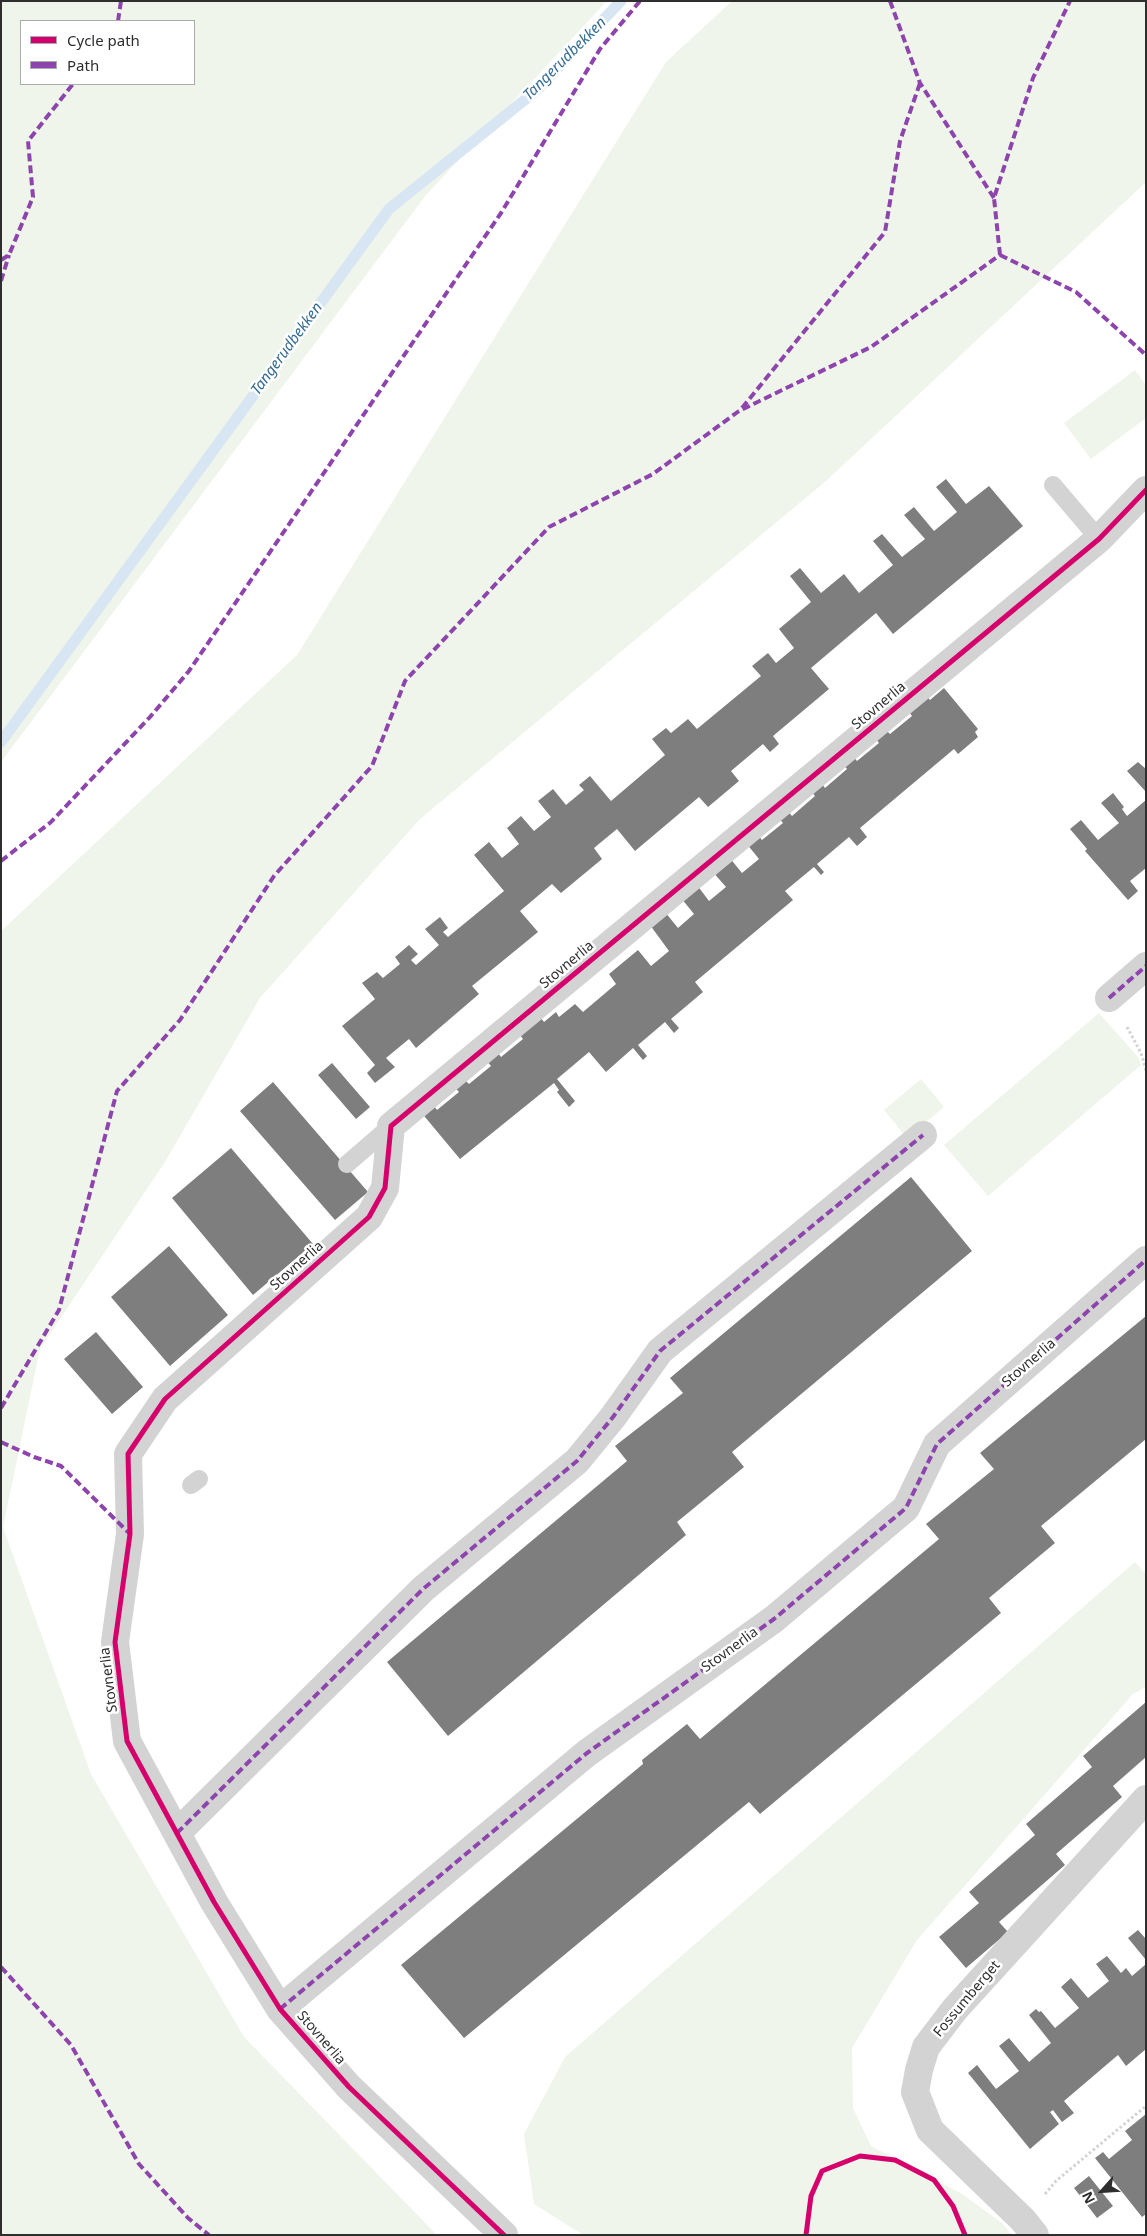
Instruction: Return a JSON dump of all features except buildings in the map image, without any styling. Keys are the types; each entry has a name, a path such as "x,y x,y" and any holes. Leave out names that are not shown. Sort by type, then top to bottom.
{"street":[{"name":"Stovnerlia","path":"504,2235 349,2087 280,2009 214,1902 128,1741 115,1642 130,1534 128,1454 165,1398 369,1217 385,1188 391,1126 1099,539 1146,490"},
{"path":"1108,998 1146,966"},
{"path":"177,1833 423,1589 577,1461 613,1417 660,1351 923,1135"},
{"name":"Stovnerlia","path":"280,2009 586,1753 774,1619 906,1508 937,1444 1146,1260"},
{"name":"Fossumberget","path":"1029,2227 930,2130 915,2092 919,2070 926,2047 955,2009 1146,1799"}],"lane":[{"path":"1053,485 1099,539"},
{"path":"347,1164 391,1126"}],"path":[{"path":"1108,998 1141,1053 1146,1070"},
{"path":"1029,2227 1056,2181 1146,2106"}],"shaded area":[{"path":"1,1 607,1 426,195 1,762"},
{"path":"732,1 1146,1 1146,182 826,481 419,820 260,998 165,1162 40,1349 3,1527 91,1774 244,2037 437,2235 1,2235 1,931 297,655 666,62"},
{"path":"1135,370 1146,385 1146,418 1091,459 1064,423"},
{"path":"1099,1013 1138,1057 1141,1065 988,1196 944,1145"},
{"path":"921,1079 944,1107 907,1138 884,1110"},
{"path":"1135,1562 1146,1574 1146,1687 1133,1694 917,1940 852,2048 853,2108 871,2146 964,2195 1003,2224 1012,2235 583,2235 534,2204 524,2134 565,2057"}],"waterway":[{"name":"Tangerudbekken","path":"1,742 389,209 537,90 621,1"}],"marked path":[{"path":"118,20 121,1"},
{"path":"1,861 51,822 150,717 189,671 501,213 600,49 640,1"},
{"path":"890,1 920,83 994,198"},
{"path":"1000,255 994,198 1033,78 1070,1"},
{"path":"742,408 885,232 900,141 920,83"},
{"path":"1,260 9,255 33,197 28,141 72,85"},
{"path":"1,281 9,255"},
{"path":"1000,255 1076,292 1146,355"},
{"path":"1,1408 59,1310 117,1091 180,1020 274,876 372,766 405,681 549,527 653,474 739,411 871,347 1000,255"},
{"path":"1109,998 1146,966"},
{"path":"177,1833 423,1589 577,1461 613,1417 660,1351 923,1135"},
{"path":"280,2009 587,1753 774,1619 906,1508 937,1444 1146,1260"},
{"path":"1,1442 34,1457 61,1466 130,1534"},
{"path":"1,1967 71,2045 139,2164 188,2218 209,2235"}],"cycle path":[{"path":"504,2235 349,2087 280,2009 214,1902 127,1741 115,1642 130,1534 128,1454 165,1399 369,1217 385,1188 391,1126 1099,539 1146,490"},
{"path":"806,2235 811,2196 822,2171 860,2156 895,2160 934,2180 953,2206 965,2235"}]}
